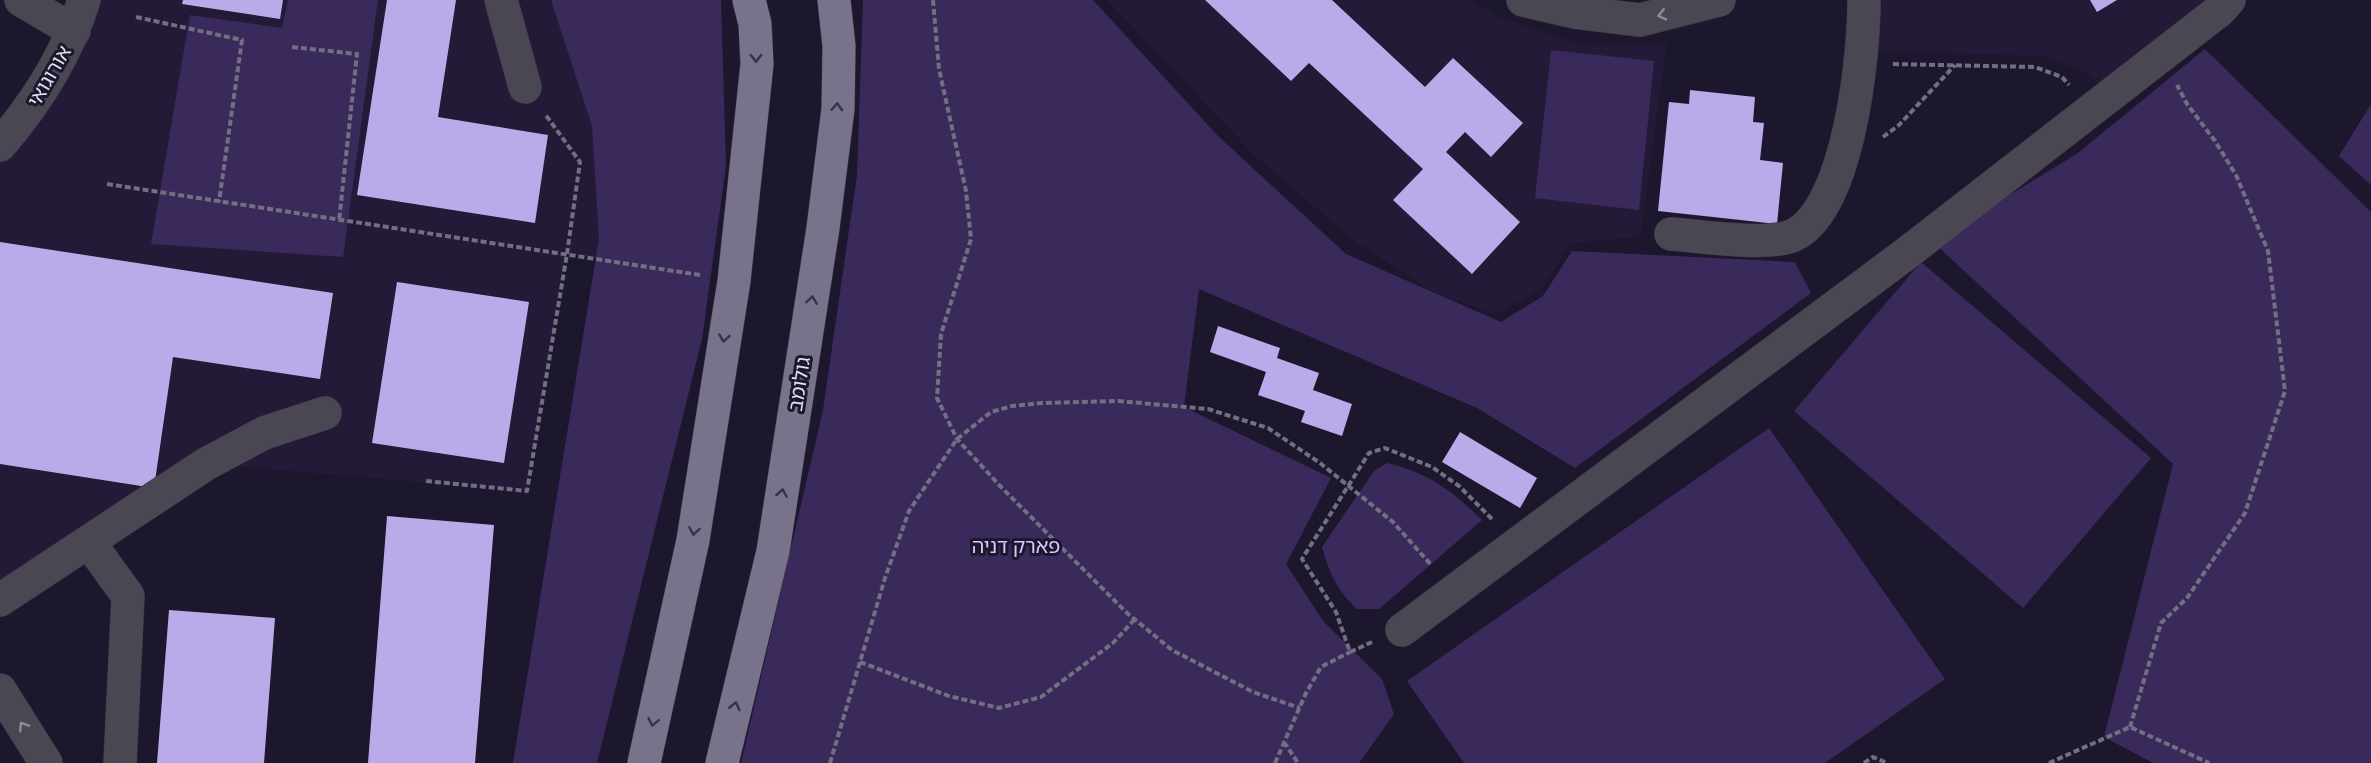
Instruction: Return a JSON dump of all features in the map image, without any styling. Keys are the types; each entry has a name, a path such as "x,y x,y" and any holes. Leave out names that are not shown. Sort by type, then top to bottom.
{"main road":[{"path":"644,763 693,540 734,281 757,64 755,24 748,0"},
{"name":"גולומב","path":"722,763 773,551 823,228 837,109 839,46 834,0"}],"street":[{"path":"21,0 74,31"},
{"name":"אורוגואי","path":"0,145 26,116 53,74 74,31 84,0"},
{"path":"501,0 525,87"},
{"path":"1523,0 1574,12 1640,20 1719,0"},
{"path":"1671,234 1775,241 1793,235 1811,224 1839,171 1853,111 1864,25 1864,0"},
{"path":"1402,630 1897,260 2162,56 2220,10 2229,0"},
{"path":"0,600 206,464 264,433 326,413"},
{"path":"89,542 128,596 120,763"},
{"path":"0,690 46,763"}],"path":[{"path":"933,0 939,69 966,191 971,239 941,334 938,398 957,439 1000,486 1135,620 1172,650 1252,692 1300,708"},
{"path":"136,17 242,40 219,202"},
{"path":"292,47 357,54 339,221"},
{"path":"2130,727 2161,623 2187,598 2245,513 2285,391 2268,251 2236,175 2215,141 2187,104 2162,56"},
{"path":"1859,64 2035,67 2062,77 2093,109"},
{"path":"1882,138 1899,125 1955,65"},
{"path":"426,481 526,491 567,254 580,162 525,87"},
{"path":"107,184 734,281"},
{"path":"830,763 885,578 909,511 957,439 991,412 1022,405 1118,401 1208,409 1268,428 1320,463 1393,522 1454,591"},
{"path":"1350,652 1336,612 1302,559 1369,453 1385,448 1432,467 1460,486 1517,544"},
{"path":"860,662 949,696 999,708 1041,697 1113,643 1135,620"},
{"path":"1275,763 1321,667 1402,630"},
{"path":"2049,763 2130,727 2209,763"},
{"path":"1284,742 1298,763"},
{"path":"1864,763 1873,757 1887,763"}],"shaded area":[{"path":"84,0 609,0 604,260 567,254 527,491 206,464 0,600 0,142"},
{"path":"1107,0 1469,0 1500,17 1578,43 1667,43 1640,237 1570,243 1543,288 1495,315 1434,292 1357,243 1255,156"},
{"path":"1876,0 2205,0 2101,85 2085,72 2045,56 1872,51"}],"green space":[{"path":"288,0 378,0 343,257 151,244 190,15 282,28"},
{"path":"551,0 721,0 726,166 702,339 597,763 513,763 599,239 592,126"},
{"name":"פארק דניה","path":"863,0 1093,0 1218,136 1346,254 1501,322 1543,296 1572,251 1795,262 1811,293 1575,468 1477,408 1199,289 1184,407 1331,478 1286,564 1323,621 1382,679 1394,714 1359,763 741,763 823,410 857,175"},
{"path":"2205,49 2371,212 2371,763 2153,763 2104,737 2173,464 1933,242 2078,153"},
{"path":"1551,50 1654,61 1639,210 1535,198"},
{"path":"2371,104 2371,185 2339,156"},
{"path":"1921,262 2151,458 2023,608 1794,411"},
{"path":"1769,428 1945,679 1825,763 1464,763 1407,681"},
{"path":"1387,463 1415,472 1439,484 1482,520 1379,609 1357,609 1335,581 1322,547 1374,471"}],"building":[{"path":"183,0 283,0 280,19 182,4"},
{"path":"387,0 456,0 438,117 548,135 535,223 357,195"},
{"path":"1205,0 1332,0 1425,87 1453,58 1523,123 1491,157 1465,132 1446,152 1520,222 1472,274 1393,200 1423,169 1309,63 1291,81"},
{"path":"2090,0 2117,0 2097,12"},
{"path":"1690,90 1755,97 1753,122 1764,123 1760,160 1783,163 1777,224 1658,211 1669,102 1689,104"},
{"path":"0,242 333,293 320,379 173,357 154,488 0,464"},
{"path":"397,282 529,302 504,463 372,443"},
{"path":"1218,326 1280,348 1277,358 1319,373 1313,390 1352,404 1342,436 1301,422 1305,411 1258,395 1266,372 1210,352"},
{"path":"1460,432 1537,478 1520,508 1442,462"},
{"path":"387,516 494,525 475,763 368,763"},
{"path":"169,610 275,618 264,763 157,763"}]}
